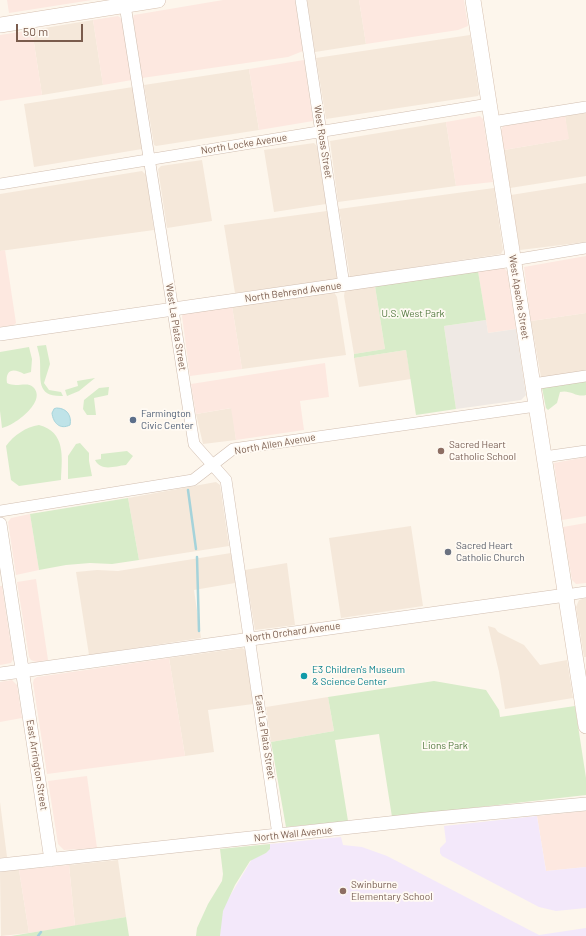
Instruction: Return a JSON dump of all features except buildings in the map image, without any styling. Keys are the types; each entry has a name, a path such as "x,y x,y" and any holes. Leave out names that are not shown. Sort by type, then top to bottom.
{"main road":[{"path":"0,25 124,4 158,0"},
{"name":"West Apache Street","path":"473,0 586,726"}],"street":[{"name":"West Ross Street","path":"301,0 344,285"},
{"name":"West La Plata Street","path":"124,4 150,159 194,444 226,480 250,638"},
{"name":"North Locke Avenue","path":"0,184 489,104"},
{"path":"492,122 586,107"},
{"name":"North Behrend Avenue","path":"0,334 344,285 586,248"},
{"path":"533,384 586,376"},
{"name":"North Allen Avenue","path":"0,511 193,480 233,449 536,406"},
{"path":"544,457 586,451"},
{"name":"East Arrington Street","path":"0,524 51,860"},
{"name":"North Orchard Avenue","path":"0,674 586,592"},
{"name":"East La Plata Street","path":"250,638 278,835"},
{"name":"North Wall Avenue","path":"0,865 426,819 586,804"}],"shaded area":[{"path":"7,0 92,0 9,13"},
{"path":"223,0 295,0 303,51 288,57 142,78 133,18 134,15"},
{"path":"307,0 359,0 366,44 315,52"},
{"path":"359,0 464,0 468,26 458,30 366,44"},
{"path":"118,16 122,19 132,80 103,85 93,20"},
{"path":"93,20 103,85 42,95 32,30"},
{"path":"32,30 42,95 0,101 0,35"},
{"path":"470,35 479,94 478,96 326,119 316,58"},
{"path":"304,60 313,121 259,130 249,69"},
{"path":"249,69 259,130 156,146 154,145 144,85"},
{"path":"133,87 142,149 34,167 24,104"},
{"path":"586,113 586,176 510,188 504,150 568,139 565,116"},
{"path":"480,116 483,119 493,182 456,186 446,122"},
{"path":"565,116 569,139 504,150 501,130 503,126"},
{"path":"446,122 456,186 338,202 330,141"},
{"path":"314,143 317,146 326,204 274,212 264,150"},
{"path":"202,160 212,221 167,228 158,169 161,166"},
{"path":"142,171 146,175 154,230 0,251 0,194"},
{"path":"586,183 586,242 520,250 511,195"},
{"path":"494,188 503,250 501,254 350,277 339,209"},
{"path":"327,211 337,279 235,293 224,225"},
{"path":"5,250 16,323 14,325 0,327 0,251"},
{"path":"586,256 586,313 531,321 524,267"},
{"path":"504,268 507,271 516,329 488,333 478,271"},
{"path":"375,286 385,349 354,354 344,296 345,290"},
{"path":"334,292 337,297 346,355 242,369 232,306"},
{"path":"232,306 242,369 190,376 182,316 183,314"},
{"path":"586,313 586,372 541,377 531,321"},
{"path":"486,320 488,333 516,329 526,395 521,400 456,409 444,326"},
{"path":"406,350 411,379 359,387 354,358"},
{"path":"325,363 329,397 300,401 304,430 236,440 231,408 196,414 191,384"},
{"path":"232,408 236,440 203,444 196,414"},
{"path":"586,457 586,516 562,520 554,463"},
{"path":"216,482 220,485 229,546 139,560 128,498"},
{"path":"30,514 39,570 16,575 8,522 11,518"},
{"path":"586,523 586,583 576,584 572,580 563,527"},
{"path":"411,526 423,606 341,618 329,538"},
{"path":"231,553 235,583 194,590 201,638 89,655 76,572 97,570 118,571"},
{"path":"287,563 295,625 255,630 245,570"},
{"path":"36,579 48,660 36,662 31,660 29,657 17,582"},
{"path":"0,586 2,586 13,659 11,663 0,665"},
{"path":"586,598 586,657 584,657 576,607 579,600"},
{"path":"488,626 495,628 498,632 524,645 540,665 567,660 573,698 505,709 499,672"},
{"path":"242,648 245,650 253,704 208,710 214,752 185,756 169,658"},
{"path":"169,658 185,756 47,774 33,683 34,679 37,677"},
{"path":"12,680 17,685 22,718 0,722 0,682"},
{"path":"328,697 334,731 271,742 266,707"},
{"path":"87,776 97,848 64,850 58,844 48,781"},
{"path":"0,802 7,857 0,858"},
{"path":"586,811 586,867 546,871 537,816"},
{"path":"537,816 546,871 586,867 586,908 556,911 539,907 442,856 440,853 440,848 446,842 444,826"},
{"name":"Swinburne Elementary School","path":"341,837 343,845 362,847 387,856 539,935 586,928 586,936 220,936 224,906 252,859 266,853 270,847 270,844"},
{"path":"118,860 126,917 75,926 69,865"},
{"path":"69,865 75,926 29,933 19,870"},
{"path":"19,870 29,933 1,936 0,872"}],"green space":[{"name":"U.S. West Park","path":"478,271 486,320 444,326 456,409 416,415 406,350 354,358 354,354 385,349 375,286"},
{"path":"46,345 50,364 44,383 49,390 61,392 63,396 48,394 42,386 40,359 37,346"},
{"path":"29,347 32,359 31,372 24,374 17,371 11,371 7,375 7,383 14,385 31,385 36,393 36,399 33,406 21,418 2,428 0,411 0,352"},
{"path":"95,378 79,391 67,396 65,390 78,386 77,381"},
{"path":"586,380 586,395 583,396 564,391 560,392 557,403 548,410 546,408 542,388"},
{"path":"109,387 108,395 94,398 96,415 87,415 83,409 84,400 99,388"},
{"path":"39,425 48,428 58,439 62,454 61,480 19,486 11,480 6,446 21,432"},
{"path":"80,443 89,453 92,476 68,479 68,456 76,444"},
{"path":"127,451 133,456 126,465 105,467 98,464 95,460 101,459 101,454"},
{"path":"128,498 139,560 112,564 90,563 66,565 39,570 30,514"},
{"name":"Lions Park","path":"434,681 486,690 499,710 500,717 575,706 586,778 586,795 392,817 379,734 335,740 348,821 286,827 271,742 334,731 328,697"},
{"path":"270,844 270,849 266,853 250,861 235,885 223,911 220,936 196,936 197,928 208,904 222,881 223,874 220,849"},
{"path":"126,917 129,936 11,936"}],"water":[{"path":"54,409 64,409 68,413 70,425 63,427 55,423 52,413"}],"waterway":[{"path":"188,490 196,549"},
{"path":"197,557 199,631"},
{"path":"38,936 41,932"}],"place":[{"name":"Farmington Civic Center","path":"133,420"},
{"name":"Sacred Heart Catholic School","path":"441,451"},
{"name":"Sacred Heart Catholic Church","path":"448,552"},
{"name":"E3 Children's Museum & Science Center","path":"304,676"},
{"name":"Swinburne Elementary School","path":"343,891"}]}
